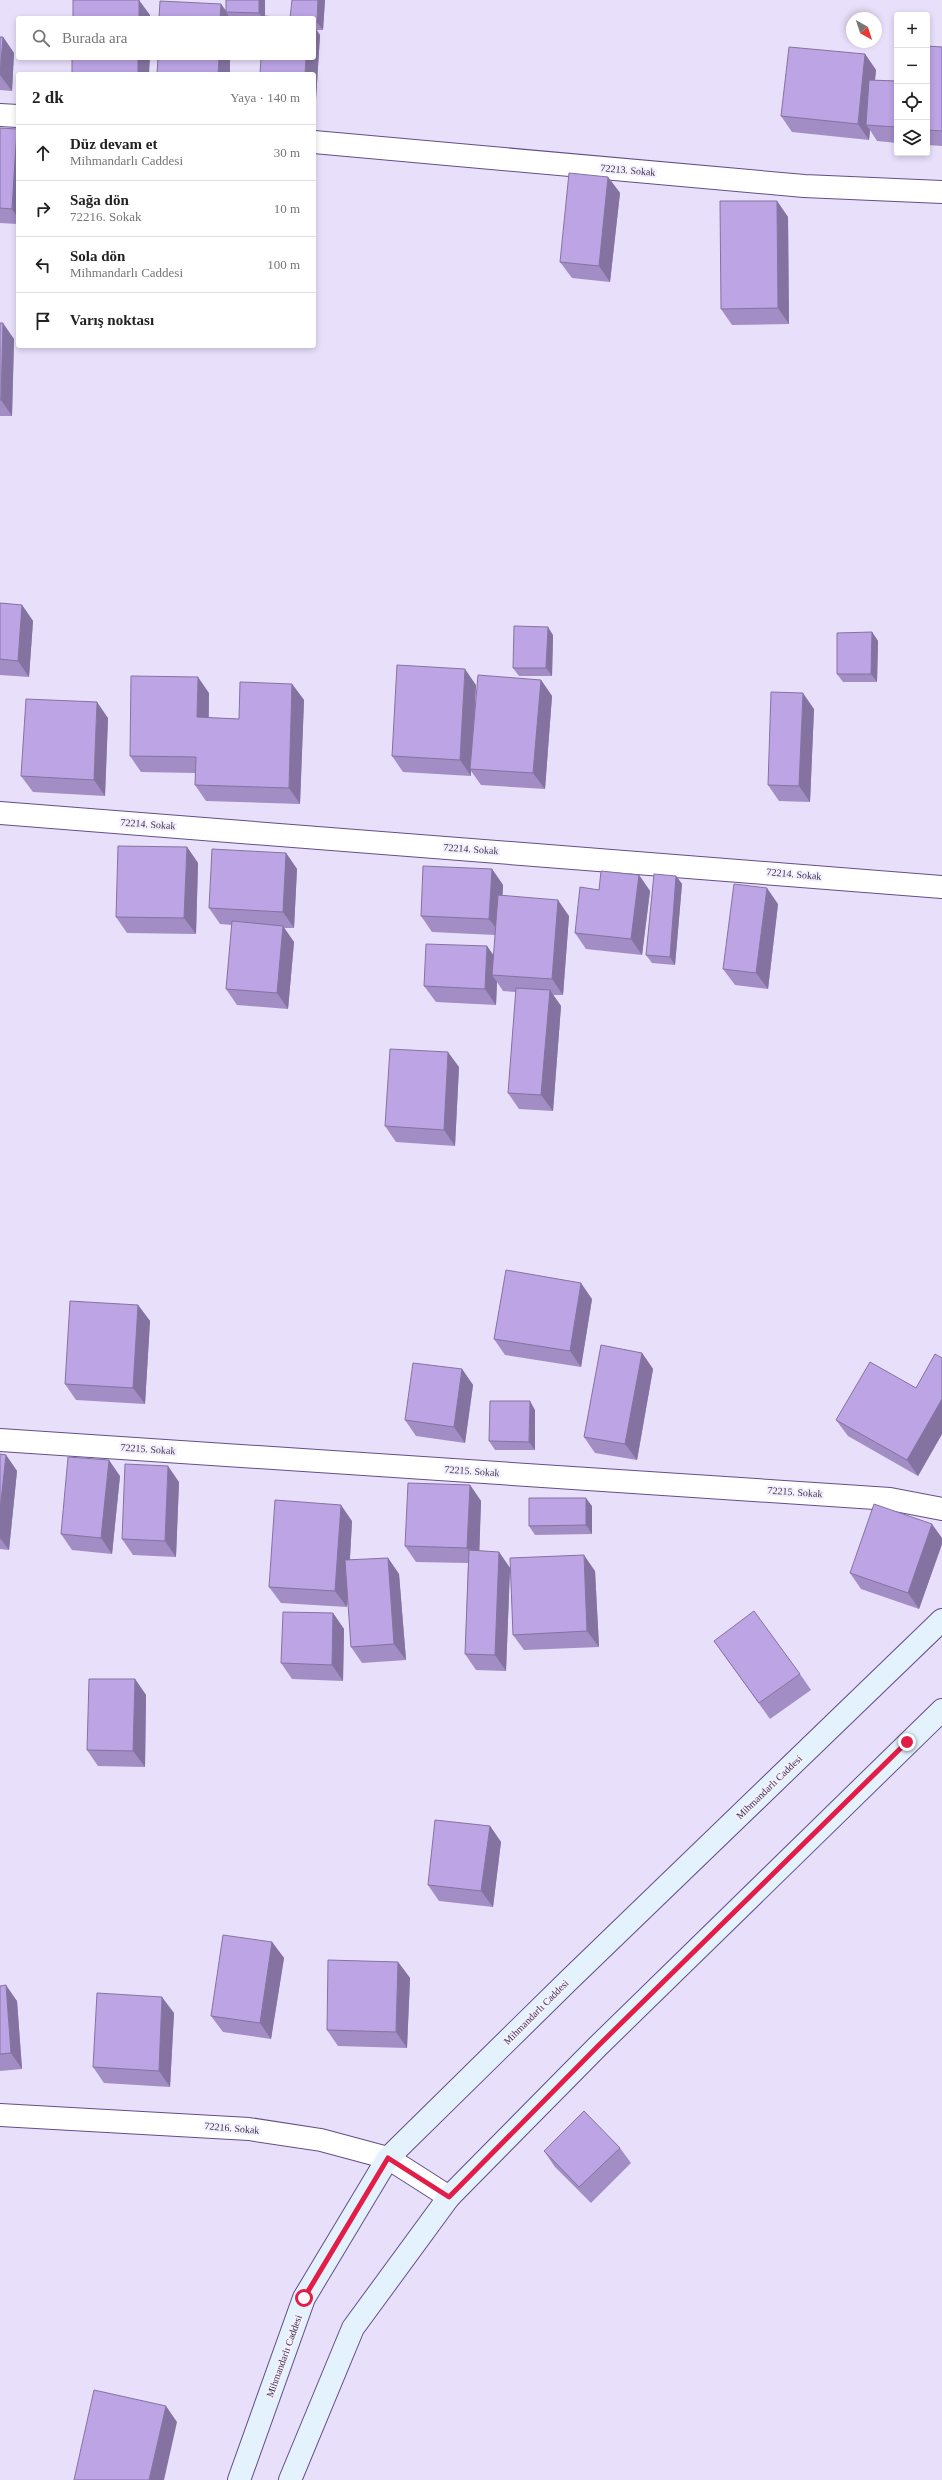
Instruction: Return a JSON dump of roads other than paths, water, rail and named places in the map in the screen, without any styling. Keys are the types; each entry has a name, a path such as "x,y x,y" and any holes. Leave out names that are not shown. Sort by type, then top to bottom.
{"street":[{"path":"0,115 16,116"},
{"name":"72213. Sokak","path":"316,142 804,186 942,192"},
{"name":"72214. Sokak","path":"0,813 942,886"},
{"name":"72215. Sokak","path":"0,1440 890,1499 942,1509"},
{"name":"Mihmandarlı Caddesi","path":"240,2480 304,2298 388,2158 569,1980 942,1620"},
{"path":"290,2480 353,2328 449,2197 604,2041 942,1710"},
{"name":"72216. Sokak","path":"0,2115 249,2129 321,2140 388,2158 449,2197"}]}
